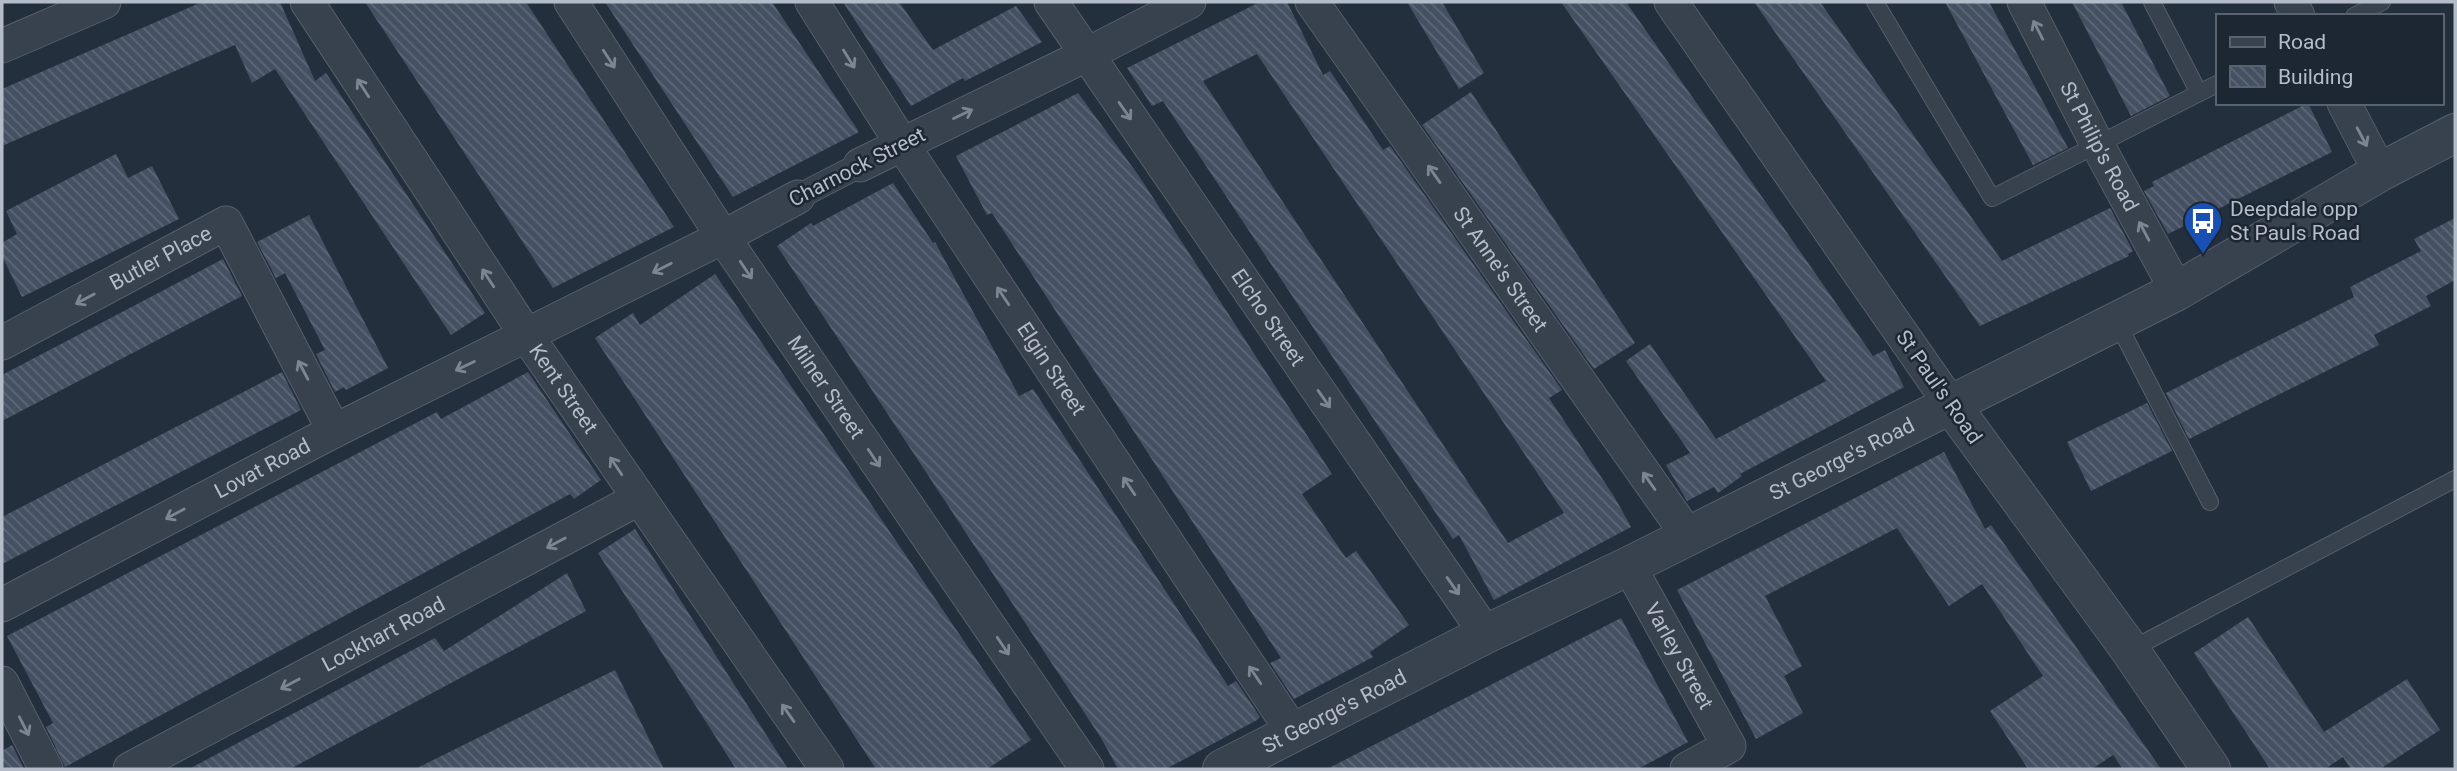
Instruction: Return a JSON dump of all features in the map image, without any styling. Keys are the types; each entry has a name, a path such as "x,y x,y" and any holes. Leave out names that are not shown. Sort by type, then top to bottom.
{"street":[{"path":"2,46 104,2"},
{"name":"Kent Street","path":"307,2 527,336 827,769"},
{"name":"Milner Street","path":"572,2 723,237 1087,769"},
{"name":"Elgin Street","path":"812,2 902,144 1293,732"},
{"name":"Elcho Street","path":"1051,2 1486,634"},
{"name":"Charnock Street","path":"527,336 860,165 1189,2"},
{"name":"St Anne's Street","path":"1312,2 1689,537"},
{"name":"St Paul's Road","path":"1671,2 1952,406 2130,650 2211,769"},
{"name":"St Philip's Road","path":"2024,2 2176,291"},
{"path":"2345,105 2380,172"},
{"name":"St George's Road","path":"1222,769 1486,634 1689,537 2117,322 2176,291 2380,172 2455,133"},
{"name":"Butler Place","path":"2,343 226,223 334,430"},
{"name":"Lovat Road","path":"2,605 334,430 527,336"},
{"name":"Lockhart Road","path":"130,769 638,499"},
{"name":"Varley Street","path":"1629,566 1729,746 1687,769"},
{"path":"2,683 46,769"}],"lane":[{"path":"1874,2 1992,198 2216,84"},
{"path":"2152,2 2199,93"},
{"path":"2358,14 2382,2"},
{"path":"2117,322 2210,502"},
{"path":"2130,650 2455,479"}],"building":[{"path":"202,2 280,2 315,81 326,73 485,313 451,335 275,69 252,83 235,45 2,146 2,89"},
{"path":"365,2 526,2 674,227 553,288"},
{"path":"605,2 772,2 859,132 733,197"},
{"path":"843,2 899,2 933,50 1016,6 1042,42 965,81 963,78 911,106"},
{"path":"1260,2 1287,2 1323,75 1330,71 1383,150 1390,146 1562,390 1549,398 1631,527 1494,600 1459,535 1453,539 1163,101 1152,106 1127,68","holes":["1257,54 1564,513 1508,543 1203,81"]},
{"path":"1407,2 1442,2 1484,73 1459,89"},
{"path":"1561,2 1626,2 1873,356 1885,350 1904,387 1740,474 1742,476 1718,493 1714,487 1687,501 1666,465 1690,453 1626,361 1650,344 1716,439 1826,381"},
{"path":"1754,2 1820,2 2002,261 2110,208 2133,251 2129,256 1980,326"},
{"path":"1945,2 1989,2 2068,148 2033,165"},
{"path":"2072,2 2121,2 2170,96 2131,116"},
{"path":"1471,92 1635,343 1594,369 1422,125"},
{"path":"1078,93 1139,176 1332,474 1302,494 1346,558 1356,551 1409,625 1370,652 1373,657 1294,699 1270,663 1281,658 992,213 987,215 956,156"},
{"path":"2304,105 2309,105 2332,152 2168,234 2144,191 2154,186 2152,182"},
{"path":"116,154 128,178 152,166 179,219 22,297 2,256 2,243 17,234 6,211"},
{"path":"893,183 933,243 935,242 1019,396 1033,389 1228,686 1236,681 1260,717 1257,720 1166,769 1118,769 1101,738 777,246 811,223 813,226"},
{"path":"309,215 388,368 346,390 344,387 335,392 316,354 325,350 285,273 276,278 257,242"},
{"path":"2455,218 2455,280 2426,296 2431,306 2374,335 2379,345 2189,439 2166,393 2354,297 2350,287 2421,251 2414,239"},
{"path":"223,259 242,296 2,421 2,375"},
{"path":"715,274 1031,740 987,769 876,769 595,338 633,313 640,325"},
{"path":"282,372 301,410 2,564 2,517"},
{"path":"528,372 601,480 574,499 570,494 65,767 46,727 53,723 7,636 437,412 441,419"},
{"path":"2147,403 2172,451 2091,491 2067,442"},
{"path":"1944,452 1985,529 1991,525 2161,769 2123,769 2113,755 2092,769 2028,769 1990,711 2043,676 1982,584 1949,606 1897,528 1765,596 1802,666 1784,676 1803,713 1756,739 1677,590"},
{"path":"635,529 788,769 736,769 598,553"},
{"path":"567,573 586,611 290,769 189,769 435,638 444,651"},
{"path":"2248,617 2324,732 2407,679 2440,730 2380,769 2351,769 2343,757 2325,769 2270,769 2194,653"},
{"path":"1621,618 1688,742 1638,769 1327,769"},
{"path":"615,670 664,769 415,769"},
{"path":"12,745 24,769 2,769 2,751"}],"place":[{"name":"Deepdale opp St Pauls Road","path":"2203,255"}]}
